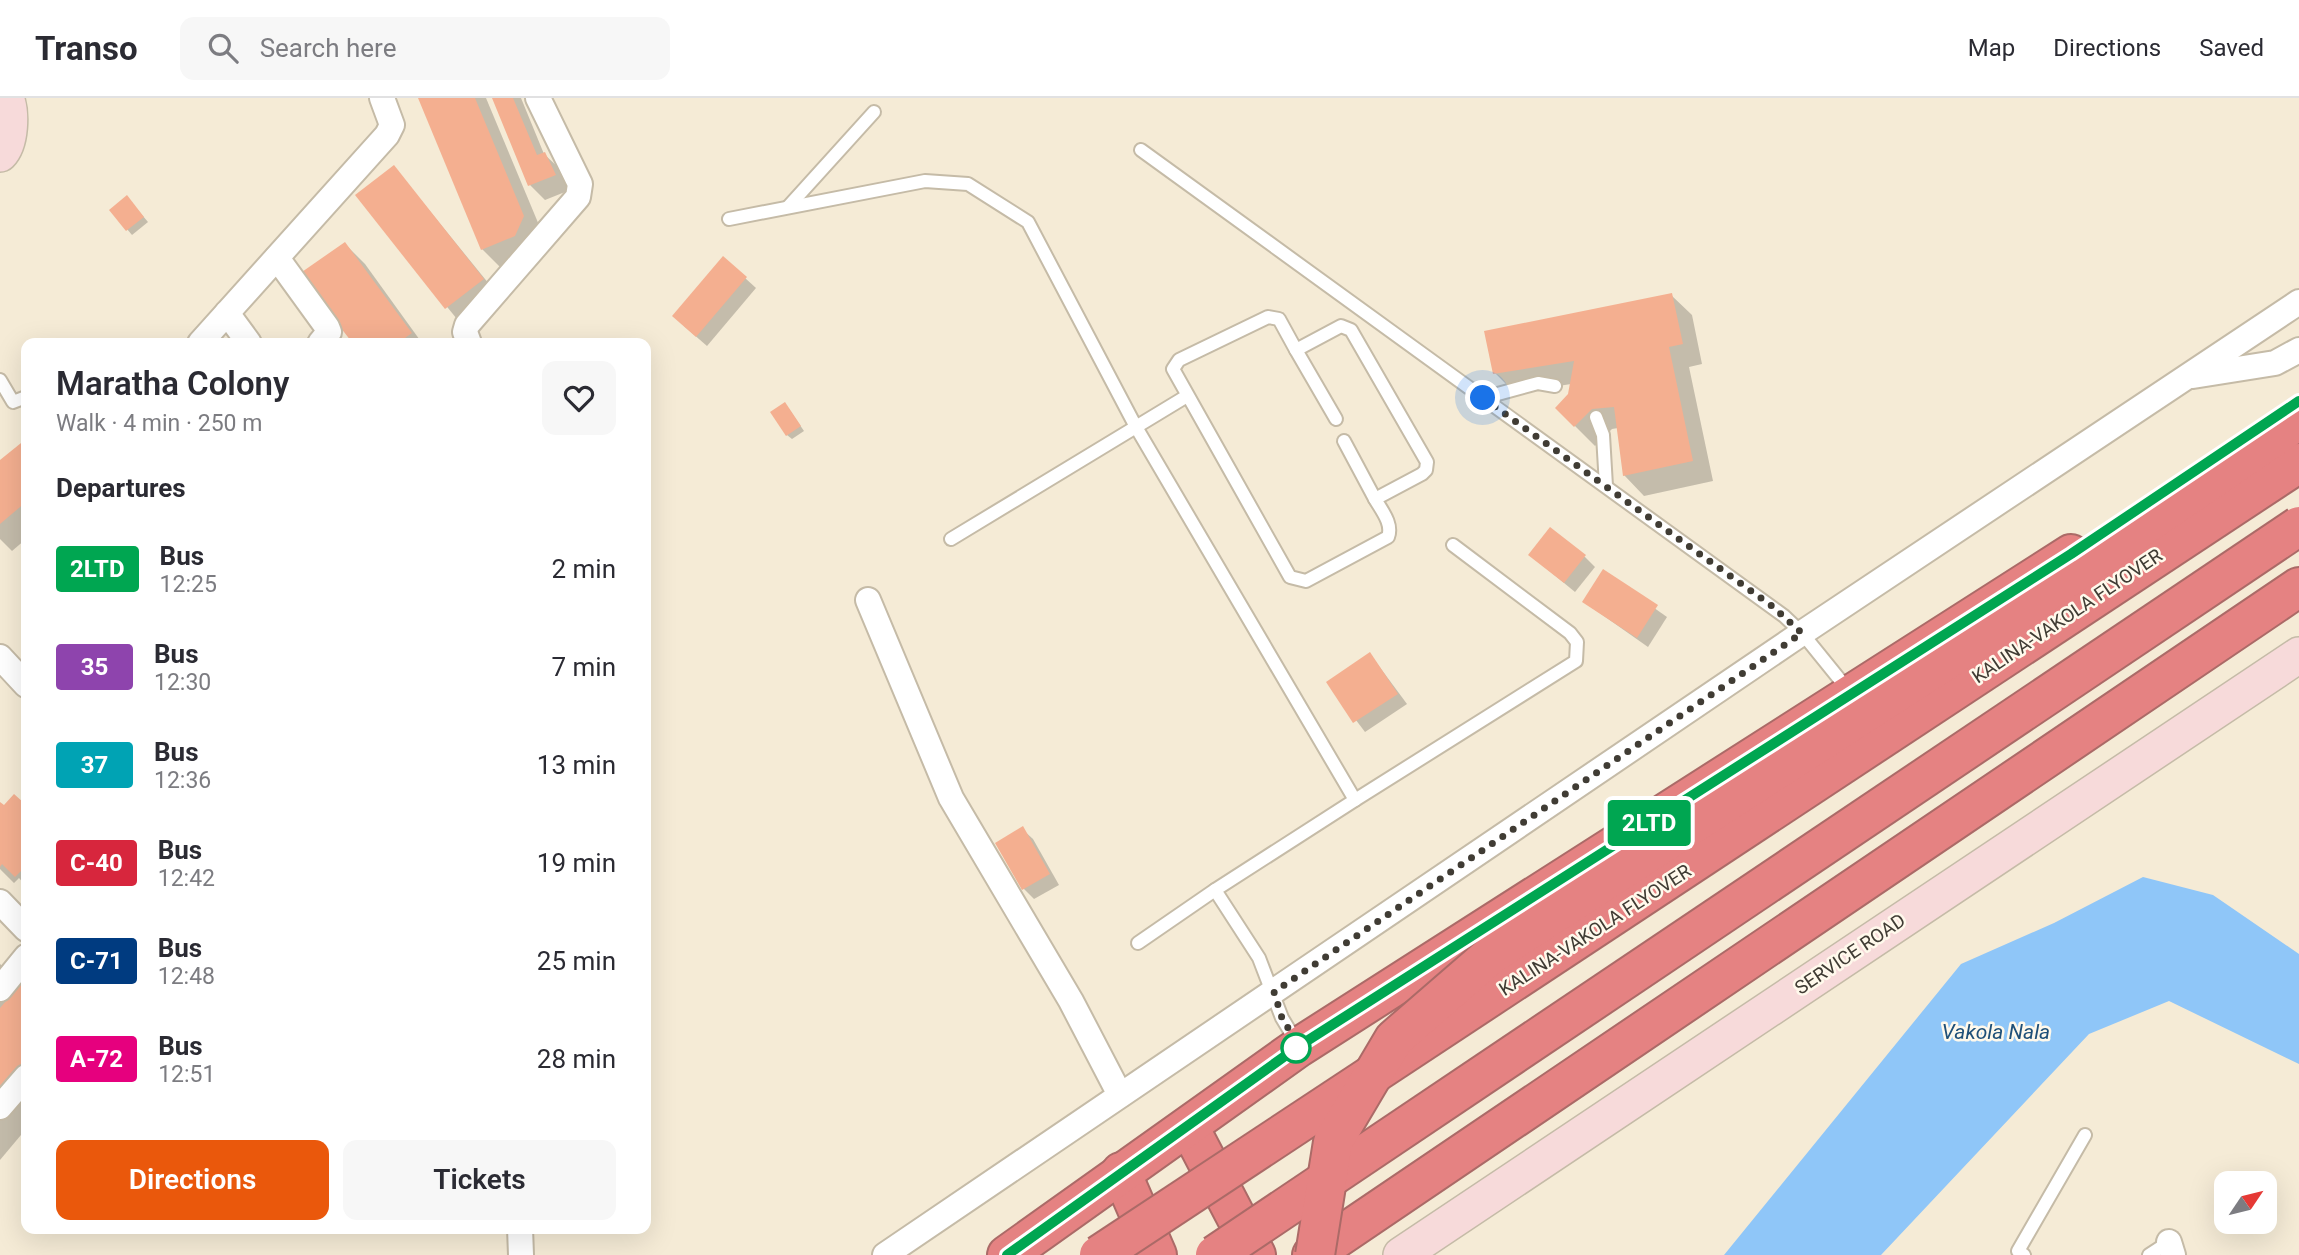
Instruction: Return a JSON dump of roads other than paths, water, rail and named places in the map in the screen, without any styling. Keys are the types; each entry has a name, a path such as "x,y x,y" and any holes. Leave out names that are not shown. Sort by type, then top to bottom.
{"highway":[{"path":"1007,1255 1299,1046 2071,554 2299,401"},
{"path":"1314,1255 1334,1142 1394,1039 1492,954 1944,662 2299,420"},
{"name":"KALINA-VAKOLA FLYOVER","path":"1099,1255 2299,463"},
{"path":"1215,1255 2299,526"},
{"path":"1314,1255 2299,587"},
{"path":"1189,1127 1256,1255"},
{"path":"1121,1172 1157,1255"}],"street":[{"path":"0,154 6,149 10,108 6,98"},
{"path":"204,338 387,135 392,125 382,98"},
{"path":"467,338 467,325 578,197 580,184 538,98"},
{"path":"276,258 327,327 329,332 324,338"},
{"path":"885,1255 1802,633 2299,302"},
{"path":"227,313 244,338"},
{"path":"2186,377 2275,363 2299,350"},
{"path":"868,600 951,798 1071,1000 1120,1095"},
{"name":"SERVICE ROAD","path":"1401,1255 2299,655"},
{"path":"0,657 21,680"},
{"path":"0,902 21,924"},
{"path":"0,989 21,964"},
{"path":"0,1107 21,1083"},
{"path":"520,1234 521,1255"}],"lane":[{"path":"788,207 874,112"},
{"path":"1141,150 1772,606 1802,633 1851,694"},
{"path":"730,219 925,181 968,184 1028,222 1136,427 1355,800"},
{"path":"1336,419 1279,319 1268,317 1179,360 1173,369 1290,577 1306,581 1388,537 1391,530 1344,441"},
{"path":"1296,350 1341,326 1351,330 1427,461 1426,470 1422,474 1375,499"},
{"path":"0,380 13,402 21,399"},
{"path":"1483,398 1538,383 1555,386"},
{"path":"951,539 1186,396"},
{"path":"1596,417 1603,435 1605,486"},
{"path":"1138,943 1215,890 1576,661 1577,642 1570,633 1453,545"},
{"path":"1215,890 1259,958 1282,1018 1299,1046"},
{"path":"2024,1255 2018,1251 2085,1135"}],"water":[{"name":"Vakola Nala","path":"2143,877 2213,895 2299,954 2299,1064 2169,1001 2089,1034 1881,1255 1724,1255 1961,964 2054,923"}]}
